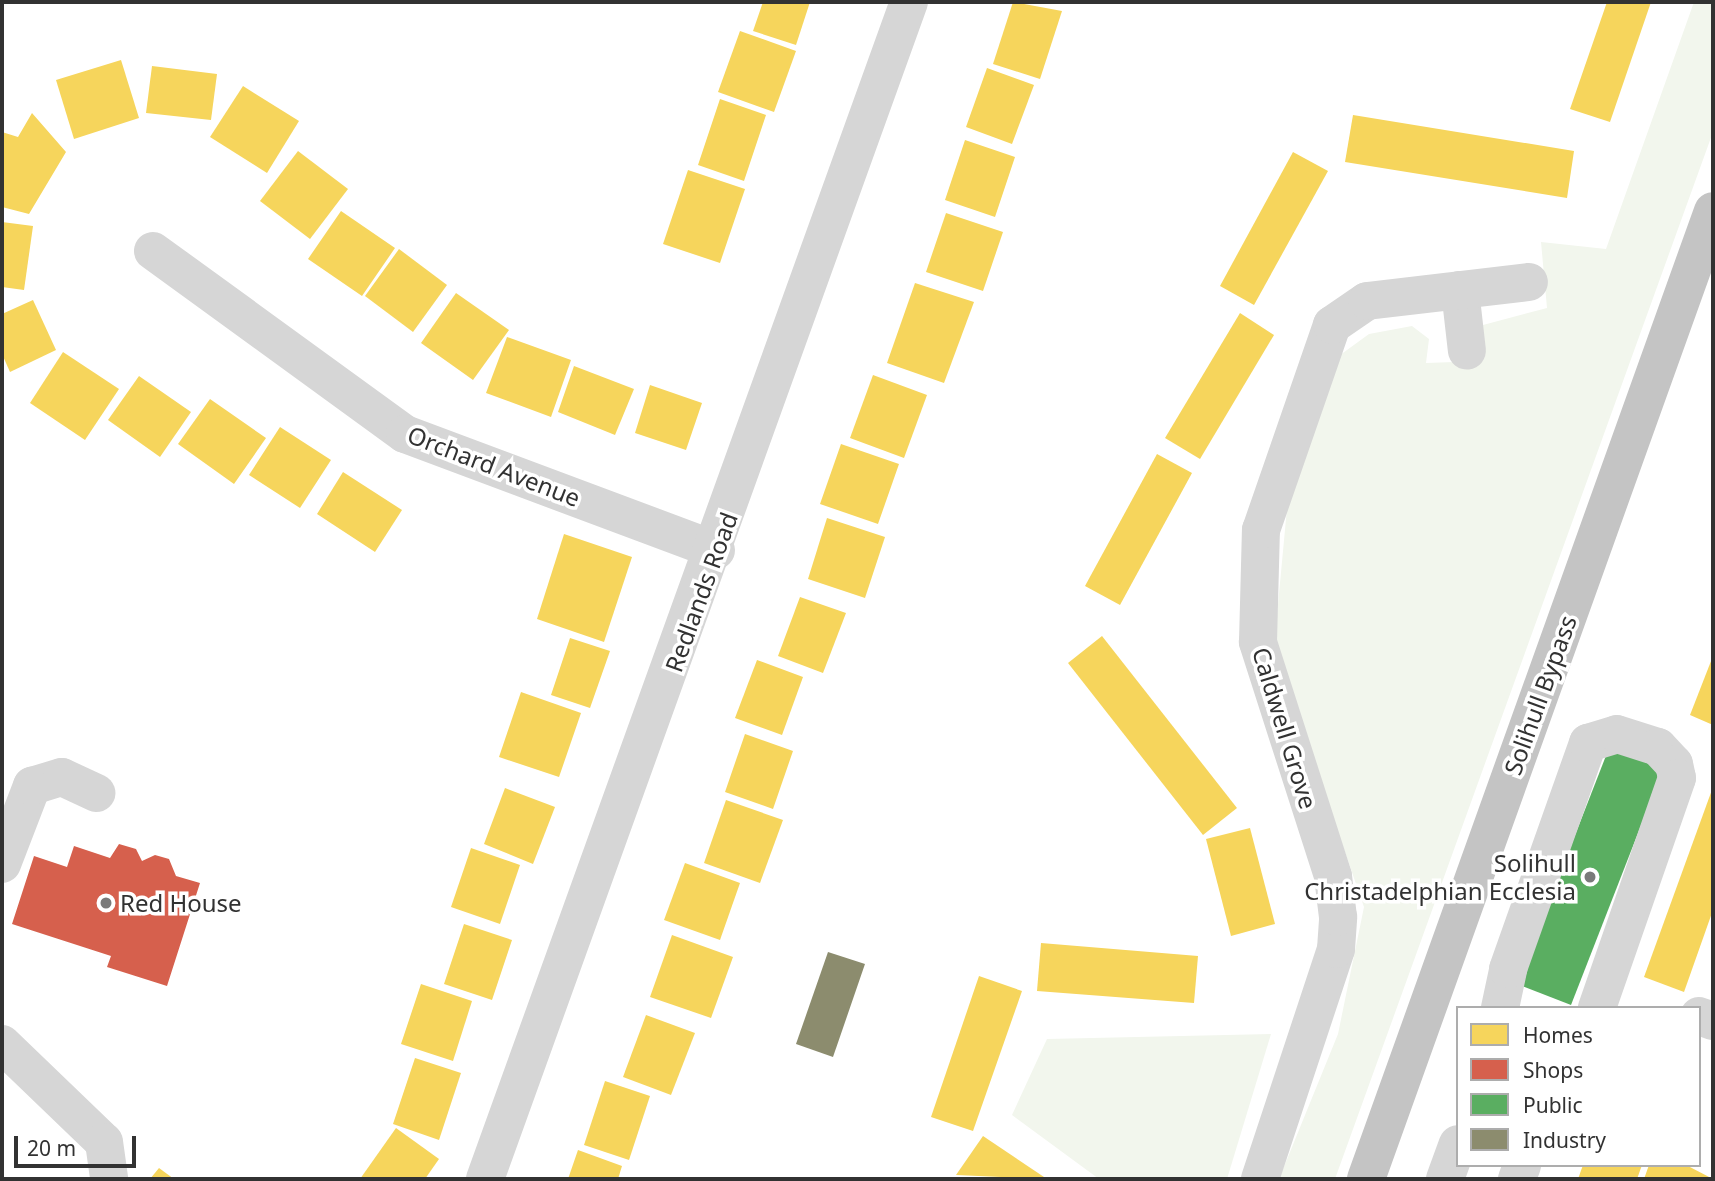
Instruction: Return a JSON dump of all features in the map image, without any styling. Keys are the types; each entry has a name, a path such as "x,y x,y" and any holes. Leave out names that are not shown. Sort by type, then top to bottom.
{"highway":[{"name":"Solihull Bypass","path":"1366,1179 1713,211"}],"street":[{"name":"Redlands Road","path":"485,1179 716,550 909,2"},
{"name":"Orchard Avenue","path":"153,251 405,434 716,550"},
{"name":"Caldwell Grove","path":"1260,1179 1336,949 1338,917 1333,876 1258,642 1261,530 1332,325 1367,301 1529,282"},
{"path":"1460,290 1467,351"},
{"path":"1500,1006 1508,970 1588,743 1617,734 1658,747 1674,764 1676,778 1598,1006"},
{"path":"2,864 32,786 62,777 96,793"},
{"path":"2,1044 104,1142 109,1179"},
{"path":"1445,1179 1456,1149"}],"shaded area":[{"path":"1694,2 1713,2 1713,132 1335,1179 1279,1179 1338,1034 1364,907 1274,647 1289,487 1336,358 1369,334 1412,326 1429,339 1426,363 1483,361 1483,325 1547,308 1541,242 1606,249"},
{"path":"1271,1034 1227,1179 1099,1179 1012,1115 1047,1039"}],"building: Homes":[{"path":"763,2 810,2 796,45 753,31"},
{"path":"1013,2 1062,11 1040,79 993,64"},
{"path":"1607,2 1651,2 1610,122 1570,109"},
{"path":"740,31 796,51 774,112 718,92"},
{"path":"121,60 139,118 74,139 56,80"},
{"path":"152,66 217,74 211,120 146,113"},
{"path":"987,68 1034,85 1012,144 966,127"},
{"path":"243,86 299,121 267,173 210,137"},
{"path":"720,99 766,115 744,181 698,165"},
{"path":"32,113 66,152 29,214 2,207 2,132 18,137"},
{"path":"1353,115 1574,151 1567,198 1345,162"},
{"path":"965,140 1015,157 995,217 945,200"},
{"path":"298,151 348,189 310,239 260,201"},
{"path":"1293,152 1328,171 1254,305 1220,286"},
{"path":"688,170 745,189 720,263 663,244"},
{"path":"341,211 395,248 362,296 308,259"},
{"path":"946,213 1003,232 983,291 926,272"},
{"path":"2,222 33,226 24,290 2,287"},
{"path":"399,249 447,285 413,332 365,296"},
{"path":"915,283 974,302 944,383 887,363"},
{"path":"456,293 509,330 473,380 421,343"},
{"path":"33,300 56,350 10,372 2,354 2,314"},
{"path":"1240,313 1274,335 1200,459 1165,438"},
{"path":"507,337 571,360 551,417 486,393"},
{"path":"63,352 119,389 85,440 30,403"},
{"path":"574,366 634,389 615,435 558,412"},
{"path":"873,375 927,395 904,458 850,438"},
{"path":"139,376 191,412 160,457 108,420"},
{"path":"650,385 702,403 686,450 635,433"},
{"path":"210,399 266,438 234,484 178,444"},
{"path":"280,427 331,460 300,508 249,475"},
{"path":"841,444 899,464 878,524 820,504"},
{"path":"1157,454 1192,473 1120,605 1085,586"},
{"path":"343,472 402,510 375,552 317,514"},
{"path":"827,518 885,537 865,598 808,579"},
{"path":"564,534 632,557 604,642 537,619"},
{"path":"800,597 846,613 823,673 778,656"},
{"path":"1102,636 1237,808 1203,835 1068,663"},
{"path":"570,638 610,651 590,708 551,695"},
{"path":"1713,656 1713,725 1690,715"},
{"path":"757,660 803,677 782,735 735,718"},
{"path":"521,692 581,713 559,777 499,757"},
{"path":"745,734 793,751 773,809 725,792"},
{"path":"1713,787 1713,910 1684,992 1644,977"},
{"path":"505,788 555,807 533,864 484,844"},
{"path":"726,800 783,820 760,883 704,863"},
{"path":"1250,828 1275,924 1231,936 1206,839"},
{"path":"471,848 520,865 500,924 451,907"},
{"path":"685,863 740,883 720,940 664,920"},
{"path":"464,924 512,940 492,1000 444,984"},
{"path":"672,935 733,957 711,1018 650,997"},
{"path":"1041,943 1198,956 1194,1003 1037,991"},
{"path":"979,976 1022,991 973,1131 931,1117"},
{"path":"421,984 472,1001 453,1061 401,1044"},
{"path":"646,1015 695,1033 671,1095 623,1077"},
{"path":"415,1058 461,1073 439,1140 393,1124"},
{"path":"605,1081 650,1096 629,1160 584,1145"},
{"path":"396,1128 439,1159 425,1179 360,1179"},
{"path":"983,1136 1047,1179 956,1175"},
{"path":"578,1150 622,1166 618,1179 568,1179"},
{"path":"1582,1167 1641,1167 1637,1179 1578,1179"},
{"path":"1648,1167 1690,1167 1713,1179 1644,1179"},
{"path":"159,1168 174,1179 150,1179"}],"building: Shops":[{"name":"Red House","path":"119,844 136,849 142,861 155,855 169,859 176,876 200,883 167,986 107,967 111,956 12,924 34,856 67,867 74,846 110,858"}],"building: Public":[{"name":"Solihull Christadelphian Ecclesia","path":"1609,748 1663,769 1571,1005 1517,984"}],"building: Industry":[{"path":"828,952 865,964 833,1057 796,1044"}],"place":[{"name":"Solihull Christadelphian Ecclesia","path":"1590,877"},
{"name":"Red House","path":"106,903"}]}
